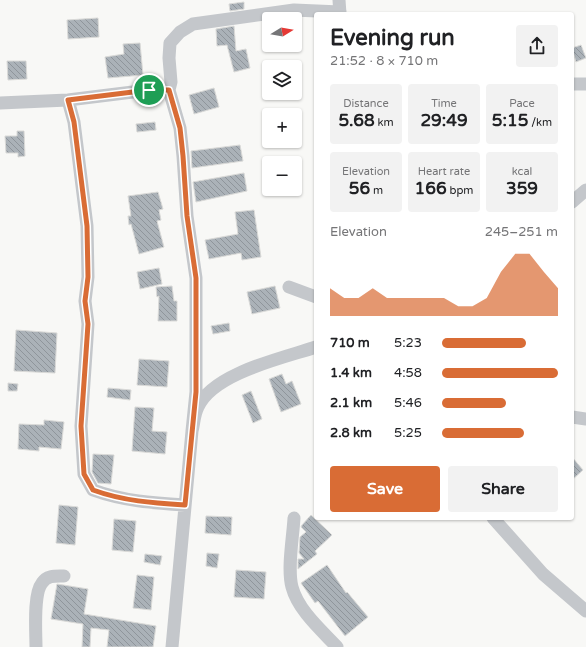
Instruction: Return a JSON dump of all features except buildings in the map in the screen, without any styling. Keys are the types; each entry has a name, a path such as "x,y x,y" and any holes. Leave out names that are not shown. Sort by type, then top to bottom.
{"street":[{"path":"172,647 196,392 196,278 187,216 180,128 169,90 171,82 169,58 170,43 180,32 193,24 294,10 340,9"},
{"path":"0,103 68,100 149,90 169,90"},
{"path":"68,100 74,122 87,226 88,277 85,301 88,324 81,426 84,474 93,490 112,497 138,502 185,505"},
{"path":"574,200 586,190"},
{"path":"289,287 314,296"},
{"path":"192,431 198,407 210,392 236,373 314,348"},
{"path":"574,417 586,418"},
{"path":"294,518 291,555 292,586 298,601 337,647"},
{"path":"495,520 543,574 586,611"},
{"path":"36,647 37,597 41,583 50,576 64,576"}],"route":[{"path":"149,90 169,90 180,128 187,216 196,278 196,392 185,505 138,502 112,497 93,490 88,484 84,474 82,453 81,426 84,362 88,324 88,314 85,301 85,289 88,277 87,226 86,205 74,122 68,100 149,90"}]}
